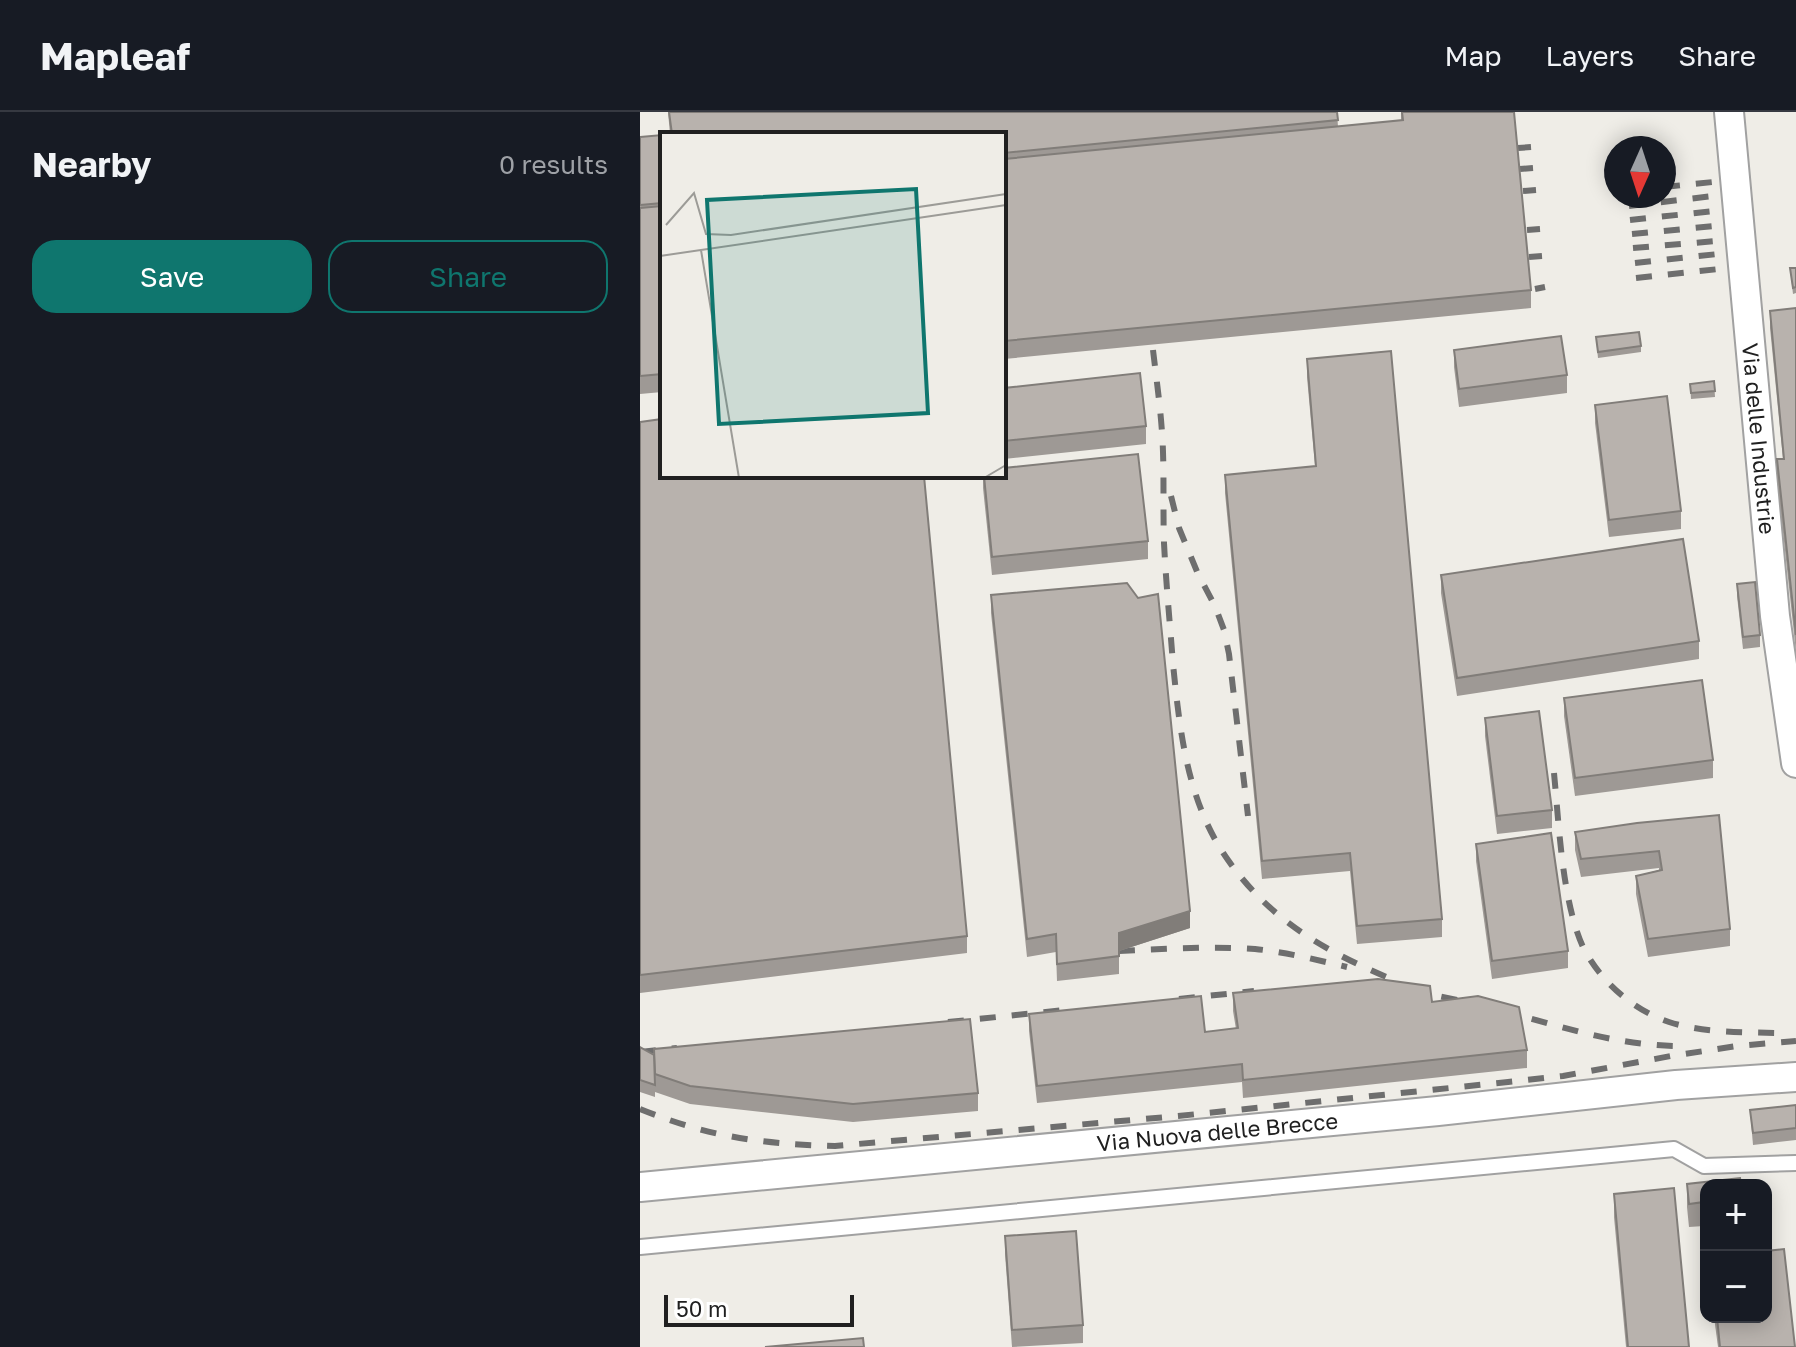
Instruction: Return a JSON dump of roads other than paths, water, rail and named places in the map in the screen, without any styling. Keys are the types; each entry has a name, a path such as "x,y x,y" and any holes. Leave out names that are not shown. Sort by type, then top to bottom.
{"street":[{"name":"Via delle Industrie","path":"1729,112 1775,616 1796,763"},
{"name":"Via Nuova delle Brecce","path":"640,1187 1438,1111 1676,1085 1796,1077"}],"lane":[{"path":"640,1247 1674,1149 1704,1166 1796,1163"}],"railway":[{"path":"1518,148 1531,147"},
{"path":"1520,169 1533,168"},
{"path":"1676,186 1713,182"},
{"path":"1523,191 1536,190"},
{"path":"1676,200 1713,196"},
{"path":"1630,220 1714,211"},
{"path":"1632,234 1715,226"},
{"path":"1527,230 1540,229"},
{"path":"1633,248 1717,241"},
{"path":"1635,263 1718,254"},
{"path":"1529,257 1542,256"},
{"path":"1636,278 1719,269"},
{"path":"1535,289 1545,287"},
{"path":"1153,350 1162,439 1164,543 1176,690 1188,766 1203,814 1228,860 1281,917 1322,945 1391,979"},
{"path":"1171,496 1179,528 1224,630 1248,816"},
{"path":"1554,773 1562,862 1570,908 1583,947 1608,983 1643,1010 1682,1026 1778,1033"},
{"path":"1119,951 1255,949 1347,967"},
{"path":"1410,990 1476,1004"},
{"path":"1179,999 1254,991"},
{"path":"948,1022 1075,1009"},
{"path":"1501,1010 1615,1040 1685,1046"},
{"path":"640,1109 665,1119 736,1137 835,1146 1178,1116 1563,1076 1737,1046 1796,1041"},
{"path":"640,1052 677,1048"}]}
